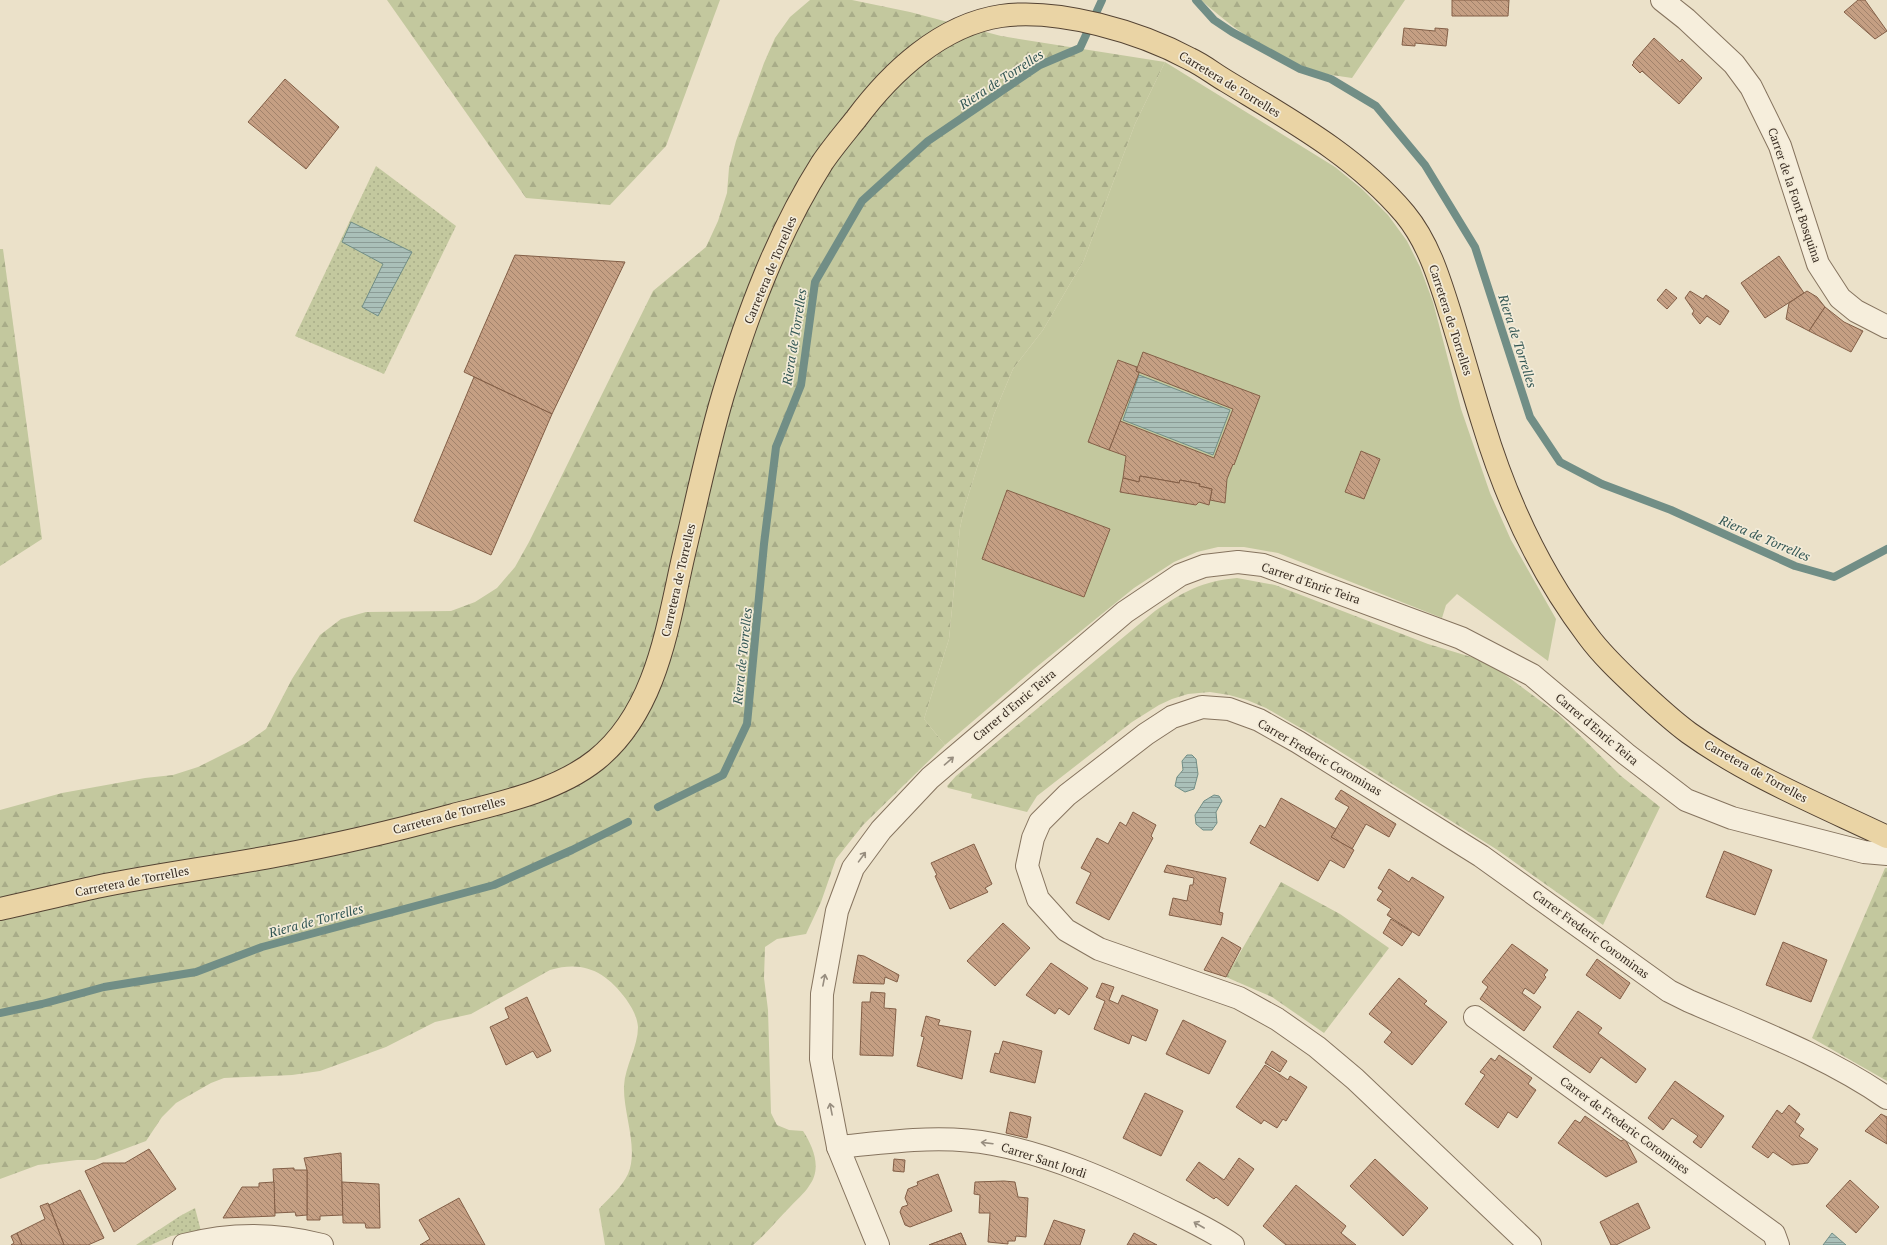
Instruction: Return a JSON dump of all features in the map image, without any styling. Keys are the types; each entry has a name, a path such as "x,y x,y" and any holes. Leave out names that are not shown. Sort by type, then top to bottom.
{"main road":[{"name":"Carretera de Torrelles","path":"0,909 96,887 275,856 391,832 519,796 556,783 589,766 607,750 639,708 663,648 711,439 743,334 786,226 828,154 869,101 926,47 946,35 1002,16 1058,17 1109,28 1143,38 1191,59 1332,147 1358,166 1410,220 1428,252 1439,279 1485,429 1512,506 1547,574 1566,606 1608,661 1669,717 1725,756 1783,788 1887,837"}],"street":[{"name":"Carrer de la Font Bosquina","path":"1662,0 1686,19 1734,64 1750,88 1780,146 1821,269 1840,298 1856,312 1887,327"},
{"name":"Carrer d'Enric Teira","path":"878,1245 838,1147 821,1059 822,994 837,911 853,868 882,830 916,791 965,747 1125,612 1180,575 1204,566 1238,562 1263,565 1461,638 1532,675 1626,754 1686,800 1732,818 1864,852 1887,854"},
{"name":"Carrer Frederic Corominas","path":"1530,1245 1354,1079 1317,1047 1277,1019 1239,998 1099,949 1066,930 1038,899 1027,866 1033,838 1040,822 1066,795 1146,734 1172,717 1202,707 1229,709 1259,720 1298,742 1481,856 1669,991 1817,1058 1870,1086 1887,1098"},
{"name":"Carrer de Frederic Coromines","path":"1475,1017 1776,1240"},
{"name":"Carrer Sant Jordi","path":"838,1147 914,1140 957,1140 992,1144 1026,1152 1095,1176 1192,1221 1233,1245"},
{"path":"184,1245 206,1239 244,1236 296,1239 322,1245"}],"green space":[{"path":"387,0 720,0 666,146 610,205 526,198"},
{"path":"810,0 852,0 910,12 1001,36 1165,62 1135,124 1084,260 1043,330 1013,369 994,414 964,509 960,528 949,639 924,719 945,745 863,825 836,859 821,902 806,934 777,939 765,947 764,978 768,1010 771,1113 777,1125 789,1130 803,1131 807,1138 813,1151 816,1166 813,1179 809,1186 753,1245 605,1245 599,1209 622,1183 628,1174 631,1164 631,1142 624,1097 624,1086 636,1042 638,1027 635,1016 626,999 610,982 602,975 593,971 573,967 562,967 550,970 471,1014 435,1022 386,1047 320,1071 292,1075 224,1078 211,1083 176,1103 162,1117 146,1141 95,1160 77,1160 38,1165 0,1179 0,810 62,793 145,778 173,775 198,767 246,743 266,729 292,679 320,635 341,619 366,612 451,611 475,602 497,588 515,567 529,542 653,291 706,247 718,221 727,193 729,168 736,141 764,63 775,38 790,17"},
{"path":"1201,0 1405,0 1352,78 1319,72 1286,59 1242,33"},
{"path":"1165,62 1335,167 1362,189 1388,215 1407,241 1420,267 1433,302 1461,409 1490,493 1511,540 1556,619 1548,661 1457,594 1446,605 1442,618 1278,553 1244,547 1218,547 1197,552 1174,562 1134,588 1034,669 945,745 924,719 949,639 960,528 964,509 994,414 1013,369 1043,330 1084,260 1135,124"},
{"path":"376,166 456,226 384,374 295,336"},
{"path":"0,249 3,249 42,539 0,566"},
{"path":"1237,578 1275,585 1428,644 1478,659 1499,670 1558,714 1621,776 1660,807 1603,925 1496,849 1328,744 1266,708 1247,700 1229,695 1210,692 1188,694 1159,705 1132,722 1037,796 1027,812 971,798 972,794 948,788 947,786 956,776 1155,611 1193,588 1213,582"},
{"path":"1885,868 1887,868 1887,1081 1812,1038"},
{"path":"1281,882 1340,914 1389,948 1324,1033 1272,997 1226,977"},
{"path":"195,1208 201,1231 171,1236 151,1245 136,1245 180,1216"}],"water":[{"path":"351,222 412,252 378,316 362,307 383,264 342,242"},
{"path":"1139,375 1230,410 1213,455 1123,420"},
{"path":"1187,755 1192,755 1196,759 1198,774 1194,789 1185,792 1175,786 1177,777 1183,770 1182,761"},
{"path":"1214,795 1219,796 1222,801 1216,812 1217,823 1212,830 1203,830 1196,824 1195,815 1204,801"},
{"path":"1832,1233 1846,1245 1823,1245"}],"building":[{"path":"1452,0 1509,0 1508,16 1452,16"},
{"path":"1858,0 1865,0 1887,31 1875,39 1844,12"},
{"path":"1404,28 1435,31 1435,28 1448,29 1446,46 1415,43 1415,46 1402,45"},
{"path":"1654,38 1680,62 1682,59 1702,78 1679,104 1642,71 1640,73 1632,65"},
{"path":"285,79 339,127 306,169 248,122"},
{"path":"515,255 625,262 552,414 464,372"},
{"path":"1779,256 1804,293 1765,318 1741,283"},
{"path":"1666,289 1677,298 1667,309 1657,300"},
{"path":"1690,291 1703,299 1706,295 1729,311 1720,325 1707,316 1700,324 1692,314 1694,311 1685,298"},
{"path":"1807,291 1817,297 1825,307 1809,331 1786,319 1789,303"},
{"path":"1825,307 1844,322 1863,331 1851,352 1809,331"},
{"path":"1143,352 1260,396 1234,465 1233,464 1227,479 1225,503 1210,500 1212,489 1199,486 1200,484 1180,480 1179,483 1140,476 1139,482 1123,478 1126,456 1109,450 1120,421 1214,458 1233,409 1136,371"},
{"path":"1118,360 1137,367 1136,371 1139,373 1109,450 1088,442"},
{"path":"474,377 552,414 491,555 414,521"},
{"path":"1361,451 1380,459 1364,499 1345,492"},
{"path":"1140,476 1179,483 1180,480 1200,484 1199,486 1212,489 1209,505 1199,502 1196,505 1120,492 1123,478 1139,482"},
{"path":"1007,490 1110,529 1084,597 982,559"},
{"path":"1341,790 1396,824 1389,837 1366,824 1352,849 1331,837 1349,807 1335,799"},
{"path":"1281,798 1336,829 1331,837 1354,850 1344,868 1330,860 1318,881 1250,843 1260,825 1265,828"},
{"path":"1133,812 1156,825 1151,836 1153,838 1109,920 1076,903 1091,873 1081,868 1097,838 1108,844 1120,822 1126,826"},
{"path":"974,844 992,884 985,888 988,892 950,909 935,876 937,875 931,863"},
{"path":"1724,851 1772,870 1755,915 1706,897"},
{"path":"1167,865 1226,878 1219,912 1223,913 1221,925 1169,915 1173,898 1187,901 1190,885 1193,885 1194,878 1164,872"},
{"path":"1389,869 1409,882 1412,877 1444,897 1419,936 1387,915 1391,909 1377,900 1383,891 1378,888"},
{"path":"1391,919 1412,932 1402,946 1383,933"},
{"path":"1003,923 1030,948 995,986 967,961"},
{"path":"1222,937 1241,948 1226,977 1204,970"},
{"path":"1783,942 1827,960 1811,1002 1766,985"},
{"path":"1512,944 1548,970 1544,975 1546,977 1534,994 1525,988 1522,993 1541,1007 1524,1031 1480,999 1488,987 1482,982"},
{"path":"858,955 864,956 899,975 897,982 885,977 884,984 853,983"},
{"path":"1597,959 1630,983 1620,999 1586,975"},
{"path":"1051,963 1088,988 1069,1015 1059,1008 1055,1014 1026,995"},
{"path":"1399,978 1427,1001 1424,1004 1447,1022 1412,1065 1384,1042 1392,1032 1369,1014"},
{"path":"1102,983 1114,987 1109,1000 1118,1004 1122,995 1158,1010 1146,1041 1132,1035 1129,1044 1094,1029 1105,1001 1096,997"},
{"path":"871,992 885,993 884,1008 896,1009 893,1056 860,1055 862,1002 870,1002"},
{"path":"527,997 551,1051 537,1058 533,1051 506,1065 490,1027 509,1018 505,1008"},
{"path":"1578,1011 1602,1028 1598,1033 1646,1069 1636,1083 1601,1057 1590,1073 1553,1047"},
{"path":"926,1016 940,1020 938,1025 971,1031 962,1079 917,1066 924,1037 921,1036"},
{"path":"1183,1020 1226,1041 1209,1074 1166,1054"},
{"path":"1003,1041 1042,1051 1035,1083 990,1072 995,1053 999,1054"},
{"path":"1272,1051 1287,1061 1280,1072 1265,1063"},
{"path":"1499,1055 1532,1078 1528,1084 1536,1090 1517,1118 1508,1112 1498,1128 1465,1104 1485,1075 1480,1072 1491,1058 1495,1061"},
{"path":"1265,1065 1288,1080 1290,1076 1307,1087 1286,1121 1283,1119 1277,1128 1264,1120 1261,1124 1236,1107"},
{"path":"1675,1081 1724,1116 1701,1148 1693,1142 1698,1136 1672,1118 1663,1130 1648,1118"},
{"path":"1145,1093 1183,1111 1161,1156 1123,1138"},
{"path":"1789,1105 1800,1114 1795,1122 1804,1129 1799,1136 1818,1149 1808,1163 1792,1165 1773,1152 1768,1158 1752,1147 1777,1110 1782,1114"},
{"path":"1010,1112 1031,1117 1027,1138 1006,1133"},
{"path":"1881,1114 1887,1117 1887,1144 1865,1131"},
{"path":"1585,1116 1621,1141 1625,1139 1637,1162 1606,1177 1558,1143 1575,1120 1580,1123"},
{"path":"149,1149 176,1189 114,1232 85,1171 103,1163 125,1163"},
{"path":"341,1153 343,1215 320,1216 320,1220 307,1220 307,1170 304,1158"},
{"path":"1239,1158 1254,1169 1228,1206 1216,1197 1214,1199 1186,1180 1199,1162 1224,1180"},
{"path":"894,1159 905,1160 904,1172 893,1171"},
{"path":"1375,1159 1428,1208 1403,1236 1350,1186"},
{"path":"294,1168 294,1170 307,1170 307,1215 296,1216 295,1212 275,1213 273,1169"},
{"path":"938,1174 952,1211 910,1227 905,1225 900,1212 902,1207 908,1205 905,1198 908,1189 918,1185 917,1182"},
{"path":"1850,1180 1879,1207 1856,1233 1826,1206"},
{"path":"274,1182 275,1216 223,1218 242,1187 259,1187 259,1183"},
{"path":"342,1182 379,1184 380,1228 366,1228 365,1223 343,1223"},
{"path":"975,1182 1015,1182 1018,1197 1028,1198 1026,1237 1016,1236 1015,1241 1008,1241 1008,1244 988,1242 990,1213 979,1213 980,1195 974,1194"},
{"path":"1296,1185 1346,1226 1341,1233 1356,1245 1286,1245 1263,1226"},
{"path":"80,1190 104,1238 88,1245 64,1245 49,1205"},
{"path":"459,1198 485,1245 420,1245 430,1239 419,1220"},
{"path":"48,1203 64,1245 22,1245 17,1233 45,1219 40,1206"},
{"path":"1638,1203 1650,1228 1616,1245 1611,1245 1600,1222"},
{"path":"1054,1220 1085,1230 1080,1245 1044,1245"},
{"path":"17,1233 22,1245 11,1245 14,1243 11,1236"},
{"path":"961,1233 966,1245 929,1245"},
{"path":"961,1233 966,1245 929,1245"},
{"path":"1134,1233 1157,1245 1127,1245"}],"waterway":[{"name":"Riera de Torrelles","path":"658,807 723,775 747,724 764,544 776,447 801,385 815,282 862,201 928,141 1040,65 1080,48 1102,0"},
{"name":"Riera de Torrelles","path":"1196,0 1214,20 1232,32 1300,69 1331,79 1376,106 1425,165 1475,247 1530,417 1560,462 1602,484 1671,510 1795,566 1834,577 1887,549"},
{"name":"Riera de Torrelles","path":"0,1013 42,1004 104,987 196,972 262,947 494,885 572,850 628,822"}]}
